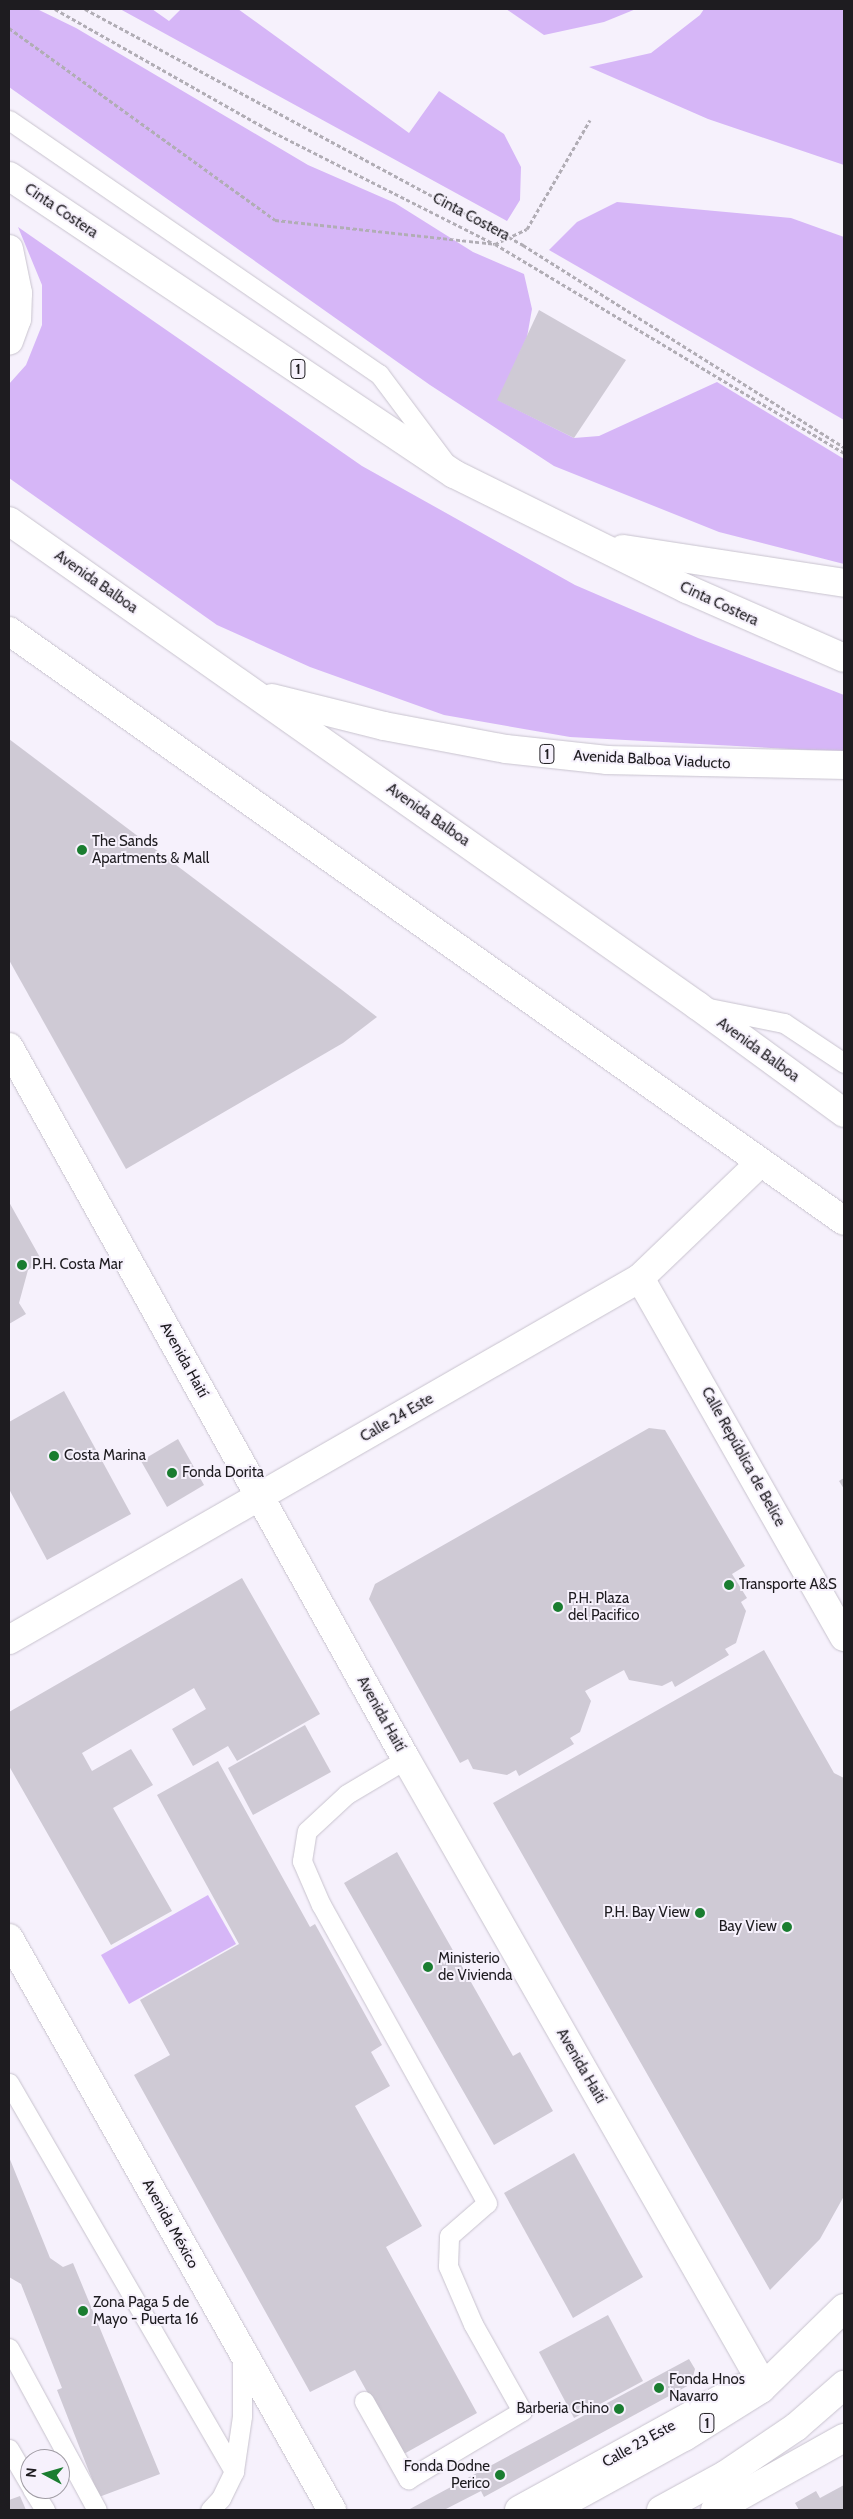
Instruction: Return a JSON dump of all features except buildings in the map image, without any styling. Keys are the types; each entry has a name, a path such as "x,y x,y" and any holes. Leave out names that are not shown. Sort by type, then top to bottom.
{"main road":[{"name":"Cinta Costera","path":"9,176 454,474 696,594 844,658"},
{"path":"9,249 18,293 17,319 9,341"},
{"name":"Avenida Balboa","path":"9,520 698,1006 844,1113"},
{"name":"Cinta Costera","path":"597,545 844,583"},
{"path":"9,630 760,1163 844,1220"},
{"name":"Avenida Balboa Viaducto","path":"256,694 384,726 506,749 607,760 844,765"},
{"name":"Avenida Haití","path":"9,1046 406,1759 759,2378"},
{"name":"Calle 24 Este","path":"9,1640 640,1278 760,1163"},
{"name":"Calle República de Belice","path":"640,1278 844,1637"},
{"name":"Avenida México","path":"9,1938 332,2510"},
{"name":"Calle 23 Este","path":"519,2510 759,2378 828,2313 844,2293"},
{"name":"1","path":"551,2510 684,2437 761,2388 844,2308"},
{"path":"661,2510 725,2476 788,2433 844,2385"},
{"path":"715,2510 844,2438"}],"lane":[{"path":"9,120 379,374 454,474"},
{"path":"698,1006 784,1023 844,1063"},
{"path":"364,2400 408,2479 522,2411 473,2324 448,2266 449,2236 487,2203 321,1905 302,1861 307,1831 346,1794 406,1759"},
{"path":"9,2083 234,2471"},
{"path":"9,2348 97,2510"},
{"path":"210,2510 221,2498 234,2471 242,2416 242,2351"},
{"path":"9,2449 20,2468"},
{"path":"38,2499 45,2510"}],"path":[{"path":"55,9 267,129 495,244 844,453"},
{"name":"Cinta Costera","path":"85,9 509,238 844,446"},
{"path":"9,28 275,220 495,244 527,230 590,120"}],"shaded area":[{"path":"9,9 37,9 76,28 308,165 395,203 473,252 524,274 532,309 527,337 498,400 574,438 599,436 717,382 844,459 844,564 719,532 554,466 430,385 9,87"},
{"path":"120,9 152,9 169,21 181,9 238,9 409,133 439,91 504,134 521,167 520,200 507,221"},
{"path":"506,9 636,9 604,22 544,35"},
{"path":"704,9 844,9 844,165 708,119 589,67 651,53 700,15"},
{"path":"617,202 791,218 844,237 844,420 549,250 577,222"},
{"path":"18,227 362,466 575,585 698,638 844,695 844,752 570,737 444,715 310,667 217,625 9,478 9,384 26,365 42,325 42,285"},
{"path":"208,1895 236,1944 129,2004 101,1955"}],"place":[{"name":"The Sands Apartments & Mall","path":"82,850"},
{"name":"P.H. Costa Mar","path":"22,1265"},
{"name":"Costa Marina","path":"54,1456"},
{"name":"Fonda Dorita","path":"172,1473"},
{"name":"Transporte A&S","path":"729,1585"},
{"name":"P.H. Plaza del Pacifico","path":"558,1607"},
{"name":"P.H. Bay View","path":"700,1913"},
{"name":"Bay View","path":"787,1927"},
{"name":"Ministerio de Vivienda","path":"428,1967"},
{"name":"Zona Paga 5 de Mayo - Puerta 16","path":"83,2311"},
{"name":"Fonda Hnos Navarro","path":"659,2388"},
{"name":"Barberia Chino","path":"619,2409"},
{"name":"Fonda Dodne Perico","path":"500,2475"}]}
